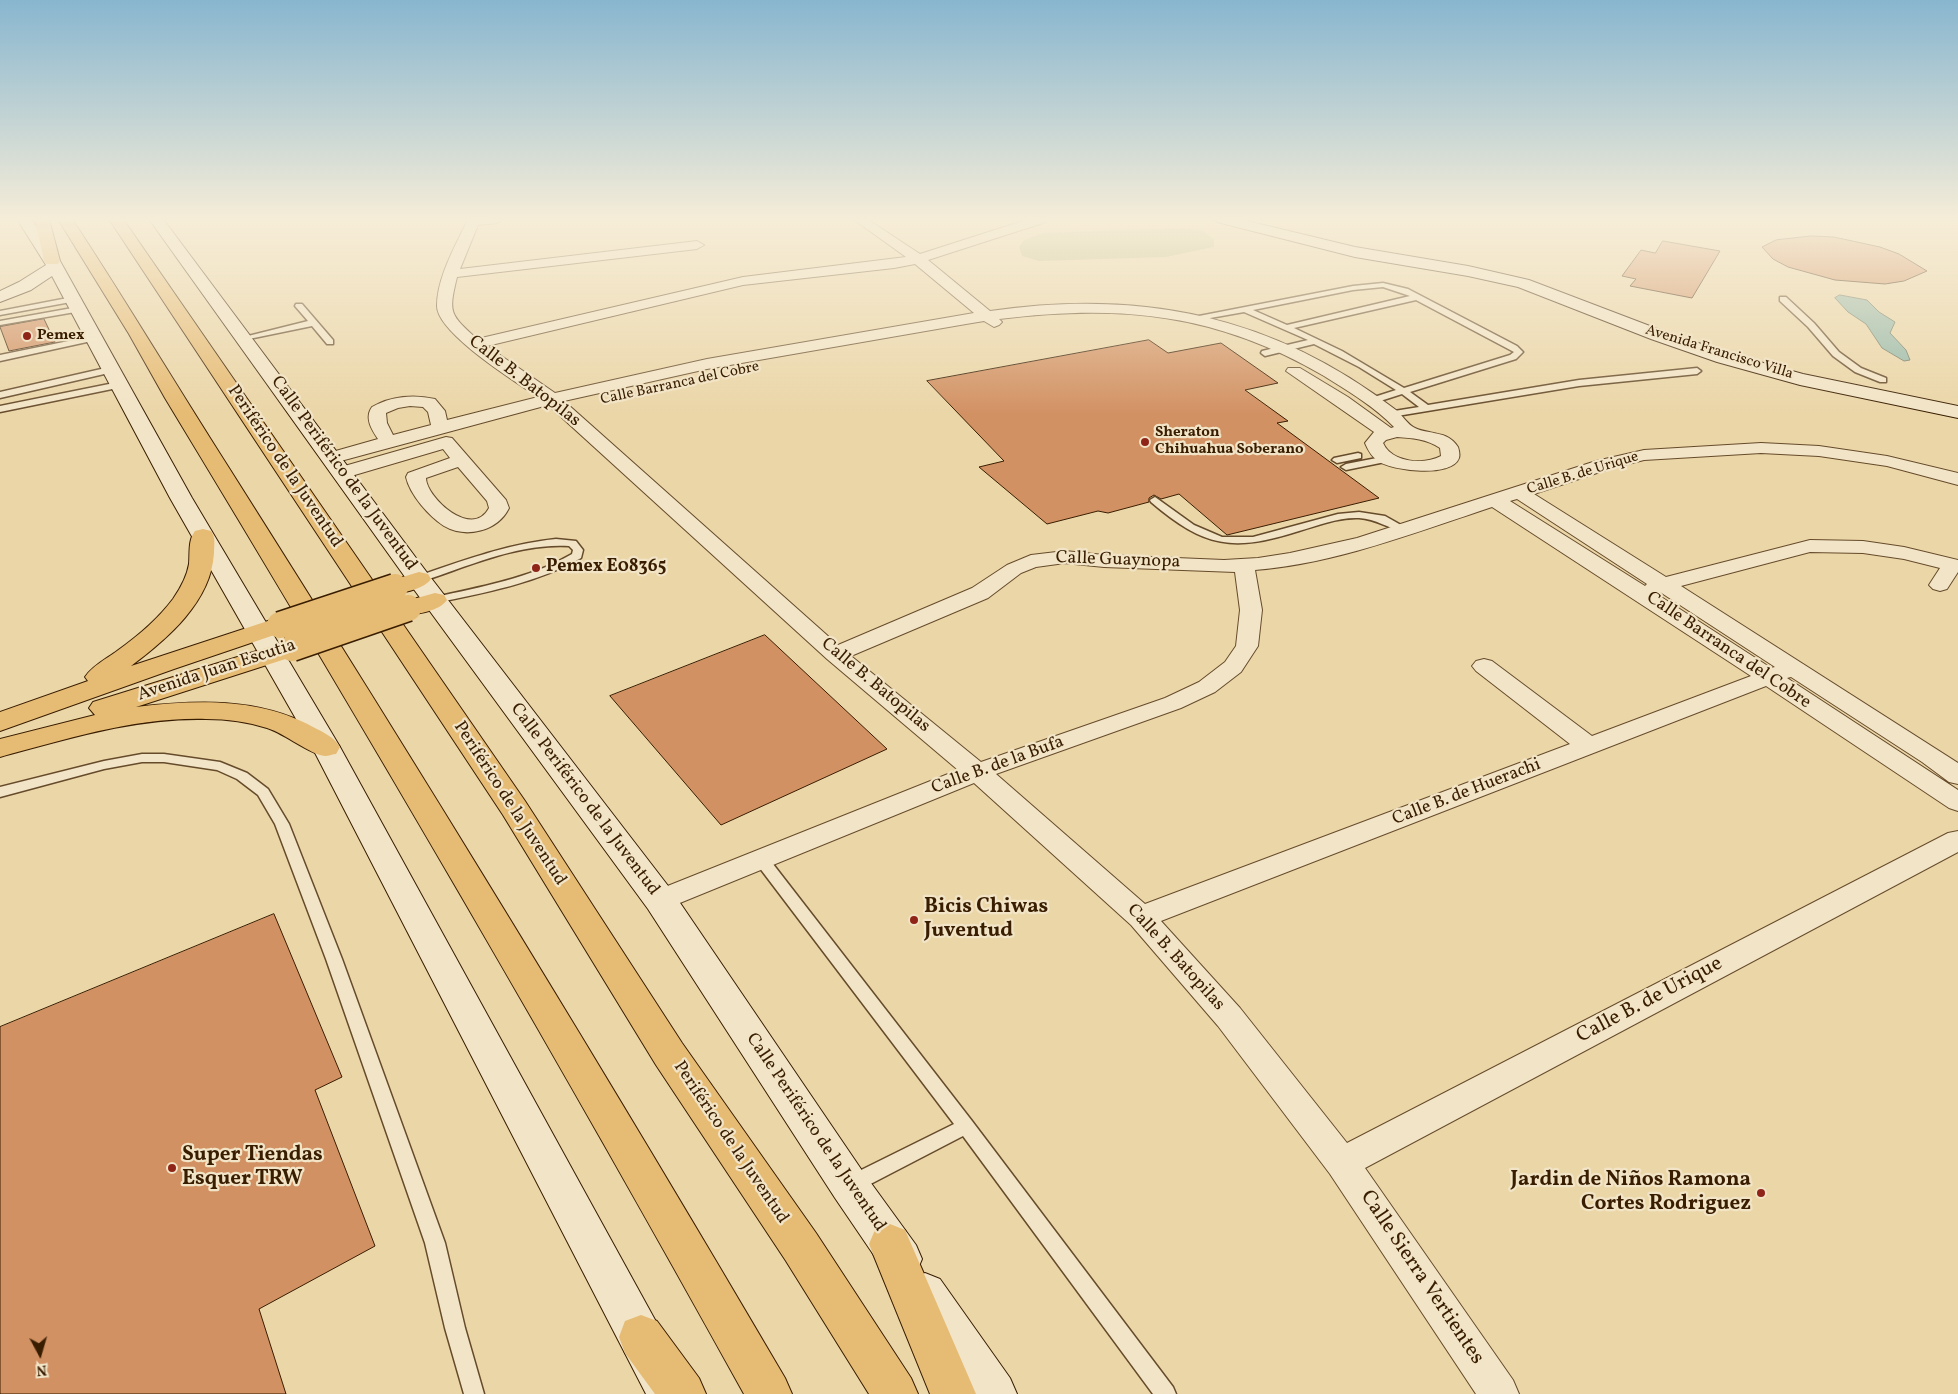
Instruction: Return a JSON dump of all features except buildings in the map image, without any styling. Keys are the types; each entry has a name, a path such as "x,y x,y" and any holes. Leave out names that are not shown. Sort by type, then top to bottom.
{"main road":[{"path":"0,297 27,284"},
{"path":"64,284 203,536 275,640 326,747 672,1394"},
{"path":"106,284 499,930 664,1208 769,1394"},
{"name":"Periférico de la Juventud","path":"158,284 273,449 514,808 669,1054 801,1248 896,1394"},
{"name":"Calle Periférico de la Juventud","path":"195,284 244,338 336,466 414,594 660,900 849,1186 994,1394"},
{"name":"Avenida Francisco Villa","path":"1526,284 1657,336 1724,358 1800,379 1958,412"},
{"path":"1570,284 1576,286"},
{"name":"Avenida Francisco Villa","path":"1619,303 1671,325 1749,350 1958,395"},
{"path":"48,705 124,660 163,625 178,608 193,586 200,567 203,536"},
{"name":"Avenida Juan Escutia","path":"0,722 48,705 275,640 414,594"},
{"name":"Avenida Juan Escutia","path":"0,746 115,704 275,640"},
{"path":"0,746 131,716 197,710 239,713 271,719 297,729 326,747"},
{"path":"890,1244 953,1394"},
{"path":"641,1337 683,1394"}],"street":[{"name":"Calle B. Batopilas","path":"450,284 444,308 447,317 474,344 558,405 835,654 977,772 1141,917 1229,1017 1342,1163"},
{"path":"474,344 730,284"},
{"path":"948,284 991,320"},
{"path":"1113,311 1157,311 1199,318 1233,327 1285,347 1350,386 1391,414 1408,432"},
{"path":"1113,311 1185,325 1231,339 1265,353 1342,401 1387,433"},
{"name":"Calle Barranca del Cobre","path":"336,466 443,435 558,405 633,392 718,368 991,320 1113,311"},
{"path":"388,442 380,428 377,417 378,411 390,406 420,401 429,403 436,411 443,435 461,460"},
{"path":"1408,432 1429,435 1445,443 1451,453 1450,458 1438,464 1418,466 1382,455 1374,444 1376,440 1387,433 1408,432"},
{"name":"Calle Barranca del Cobre","path":"336,466 388,442 443,435"},
{"name":"Calle B. de Urique","path":"1244,565 1290,559 1327,551 1496,501 1603,465 1661,452 1761,448 1819,450 1887,461 1958,479"},
{"name":"Calle Barranca del Cobre","path":"1520,493 1931,756 1958,776"},
{"name":"Calle Barranca del Cobre","path":"1496,501 1640,592 1958,802"},
{"path":"1640,592 1810,546 1863,547 1955,566 1940,585"},
{"name":"Calle Guaynopa","path":"835,654 980,593 1014,569 1032,561 1065,557 1104,561 1244,565"},
{"name":"Calle B. de la Bufa","path":"660,900 977,772 1173,703 1207,687 1233,667 1247,646 1251,610 1244,565"},
{"path":"1484,666 1589,746"},
{"name":"Calle B. de Huerachi","path":"1141,917 1793,668"},
{"name":"Calle B. de Urique","path":"1342,1163 1958,840"},
{"name":"Calle Sierra Vertientes","path":"1342,1163 1499,1394"}],"lane":[{"path":"1199,318 1305,296 1371,286 1390,286 1417,297 1519,352 1517,356 1371,401"},
{"path":"1287,328 1417,297"},
{"path":"1783,299 1811,325 1836,354 1858,370 1883,380"},
{"path":"0,306 73,300"},
{"path":"0,313 73,300"},
{"path":"0,323 73,300"},
{"path":"298,306 330,342"},
{"path":"1244,309 1315,340 1359,362 1428,409"},
{"path":"244,338 312,323"},
{"path":"0,358 93,338"},
{"path":"1265,353 1315,340"},
{"path":"1391,414 1579,383 1698,371"},
{"path":"0,395 115,378"},
{"path":"0,409 115,378"},
{"path":"1337,460 1382,455"},
{"path":"1346,467 1382,455"},
{"path":"1154,500 1193,528 1207,535 1231,541 1258,538 1311,522 1355,516 1383,518 1403,529"},
{"path":"563,541 572,543 579,553 563,564 488,589 414,594 509,551 563,541"},
{"path":"0,792 104,765 142,758 164,758 220,766 242,776 262,792 282,824 334,959 435,1243 455,1328 474,1394"},
{"path":"761,859 966,1126 1166,1394"},
{"path":"849,1186 966,1126"}],"shaded area":[{"path":"1840,295 1867,300 1879,312 1895,322 1890,333 1906,350 1910,360 1904,361 1882,348 1866,324 1848,312 1835,298"}],"place":[{"name":"Pemex","path":"27,336"},
{"name":"Sheraton Chihuahua Soberano","path":"1145,442"},
{"name":"Pemex E08365","path":"536,568"},
{"name":"Bicis Chiwas Juventud","path":"914,920"},
{"name":"Super Tiendas Esquer TRW","path":"172,1168"},
{"name":"Jardin de Niños Ramona Cortes Rodriguez","path":"1761,1193"}]}
